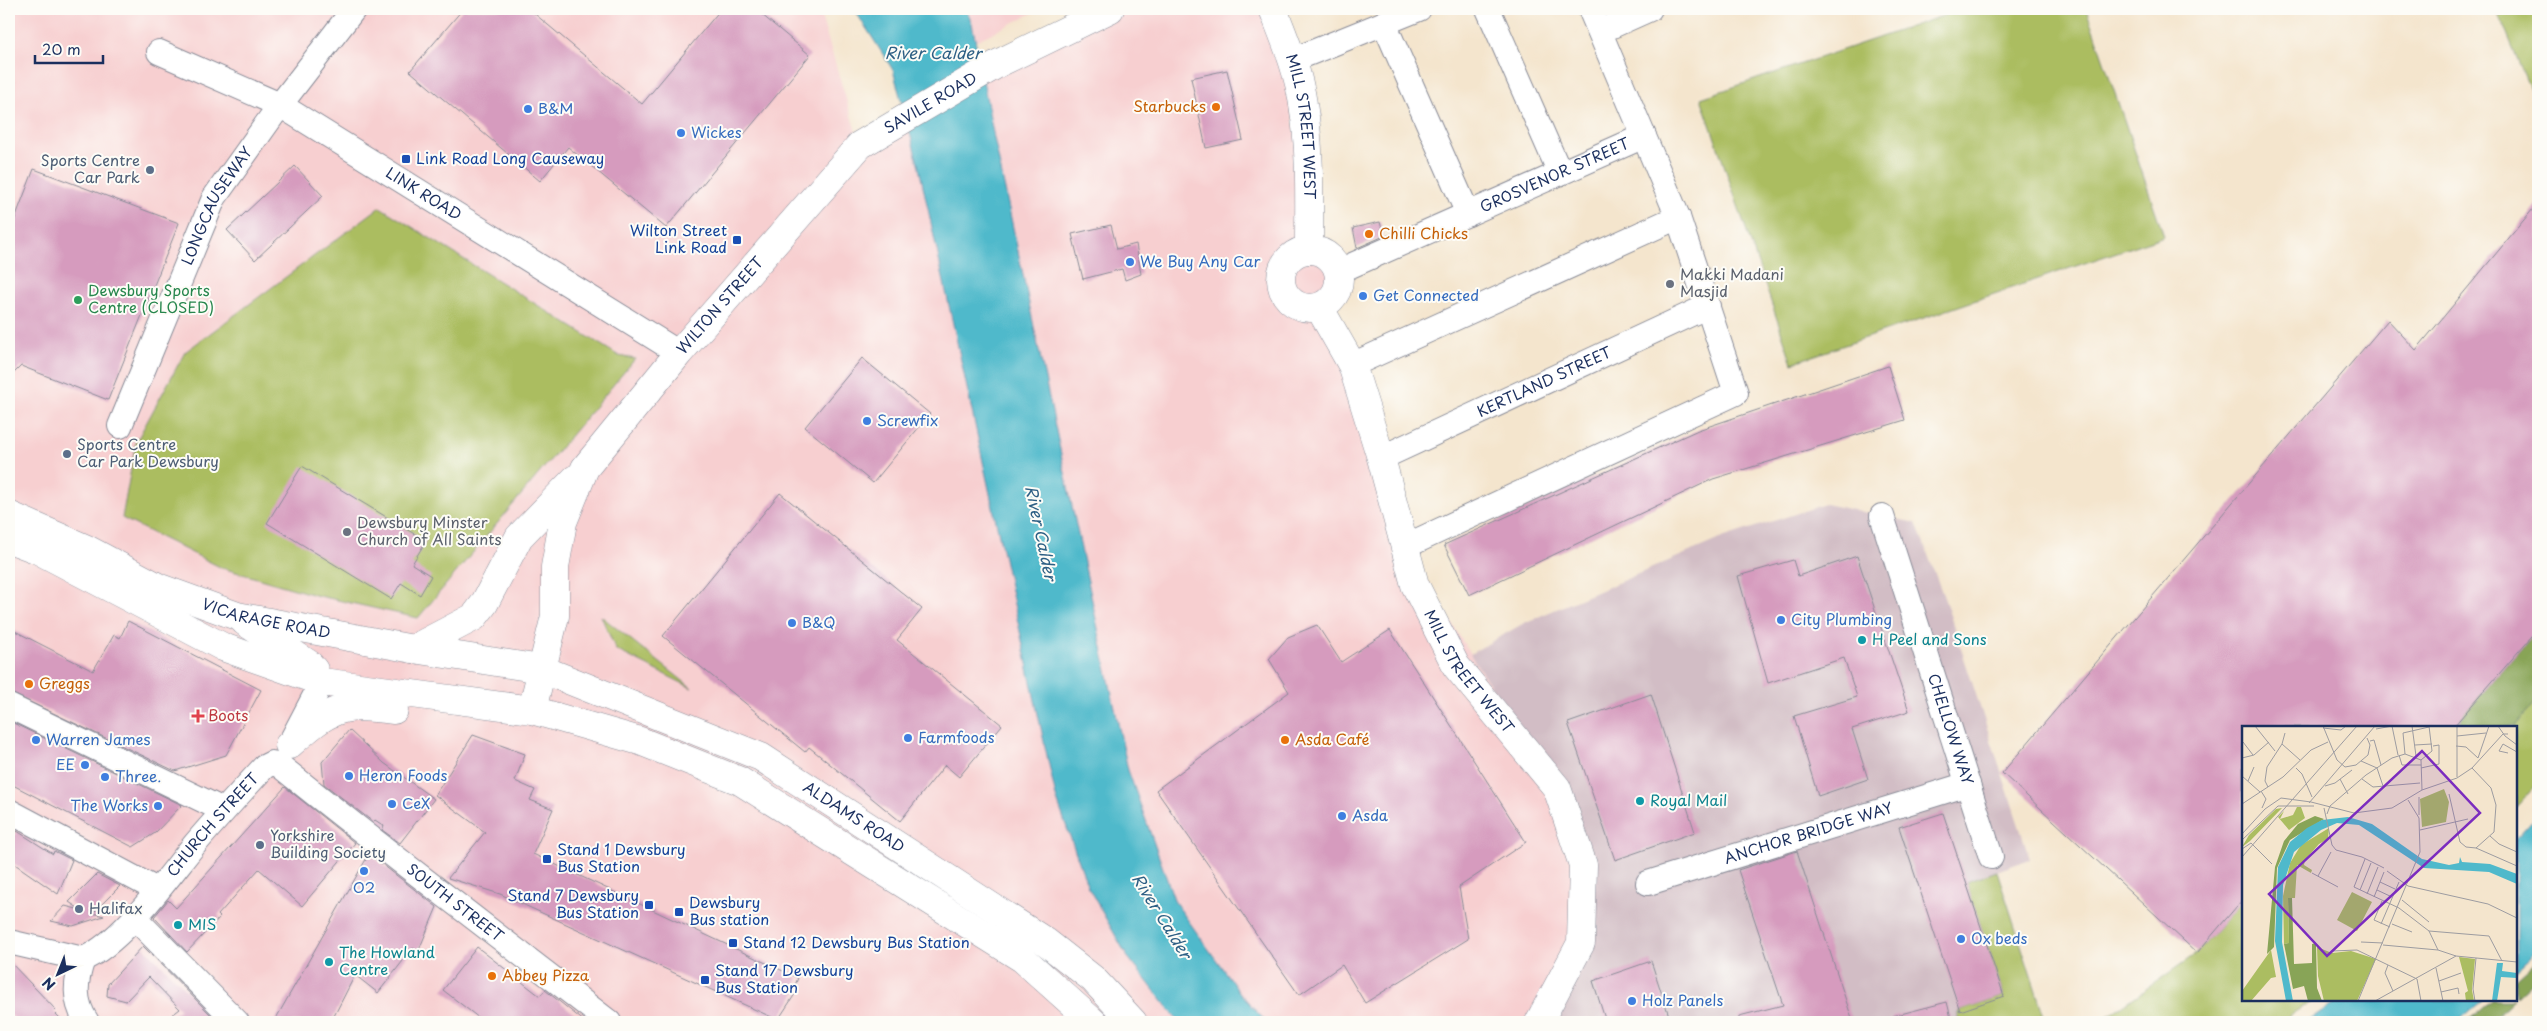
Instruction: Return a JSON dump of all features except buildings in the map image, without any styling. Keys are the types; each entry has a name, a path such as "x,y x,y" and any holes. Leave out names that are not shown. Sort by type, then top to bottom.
{"main road":[{"name":"SAVILE ROAD","path":"860,145 999,63 1110,9"},
{"name":"MILL STREET WEST","path":"1273,9 1294,60 1304,104 1308,169 1309,250"},
{"name":"WILTON STREET","path":"413,649 474,617 484,604 519,537 585,468 680,353 860,145"},
{"path":"1309,250 1324,253 1330,258 1339,272 1337,290 1327,303 1319,308 1310,309 1292,303 1285,296 1282,286 1282,269 1286,261 1293,255 1309,250"},
{"name":"MILL STREET WEST","path":"1319,308 1352,365 1381,458 1415,585 1456,666 1557,788 1583,865 1580,943 1539,1022"},
{"name":"WILTON STREET","path":"532,710 555,616 555,567 563,522 585,468"},
{"name":"VICARAGE ROAD","path":"9,515 87,549 160,588 237,616 413,649 541,669"},
{"name":"VICARAGE ROAD","path":"9,539 38,550 223,647 322,682 532,710"},
{"path":"237,616 309,664 322,682"},
{"name":"ALDAMS ROAD","path":"541,669 761,757 1046,942 1093,979 1133,1022"},
{"path":"284,755 315,722 343,708 359,706 438,715 466,702"},
{"name":"ALDAMS ROAD","path":"532,710 640,741 740,780 1023,959 1093,1022"}],"street":[{"name":"LONGCAUSEWAY","path":"120,426 214,198 280,105 354,9"},
{"path":"1294,60 1420,9"},
{"path":"1488,9 1560,173"},
{"name":"GROSVENOR STREET","path":"1339,272 1644,136 1590,9"},
{"path":"1600,31 1650,9"},
{"path":"1384,23 1468,214"},
{"name":"LINK ROAD","path":"159,52 280,105 680,353"},
{"path":"1406,546 1736,393 1678,217 1644,136"},
{"path":"1352,365 1678,217"},
{"name":"KERTLAND STREET","path":"1381,458 1708,306"},
{"name":"CHELLOW WAY","path":"1882,516 1991,857"},
{"path":"284,755 322,682"},
{"path":"9,706 223,810"},
{"name":"CHURCH STREET","path":"83,959 96,953 134,917 223,810 264,767 284,755"},
{"name":"SOUTH STREET","path":"284,755 373,842 462,907 609,1022"},
{"name":"ANCHOR BRIDGE WAY","path":"1648,883 1968,784"},
{"path":"9,811 157,890"},
{"path":"134,917 237,1022"},
{"path":"9,942 83,959 76,978 76,995 87,1022"}],"shaded area":[{"path":"9,9 816,9 821,16 860,145 1110,9 1273,9 1317,250 1330,258 1339,277 1337,291 1327,303 1406,546 1470,654 1557,788 1583,865 1581,943 1539,1022 9,1022"},
{"path":"921,9 1041,9 943,57"},
{"path":"1825,504 1916,523 1946,603 2030,859 1966,882 2004,996 1960,1011 1957,1022 1553,1022 1581,943 1583,865 1557,788 1470,654 1524,623 1722,538"}],"green space":[{"path":"1963,9 2086,9 2164,236 1792,363 1701,98"},
{"path":"2497,9 2538,9 2538,109"},
{"path":"380,207 619,356 635,359 418,618 315,595 222,568 122,518 136,442 185,352"},
{"path":"601,616 692,688 616,650"},
{"path":"2538,629 2538,700 2515,726 2454,726"},
{"path":"2538,700 2538,783 2517,806 2517,726 2515,726"},
{"path":"1997,871 2046,1022 1957,1022 1960,1011 2004,996 1966,882"},
{"path":"2242,900 2242,1001 2312,1001 2279,1022 2099,1022 2197,953"},
{"path":"2538,959 2538,976 2517,996 2517,978"},
{"path":"2491,1001 2512,1001 2490,1022 2466,1022"}],"water":[{"name":"River Calder","path":"854,9 966,9 972,23 994,138 1128,770 1175,902 1240,993 1266,1022 1179,1022 1127,956 1088,887 1056,797 918,163 893,70"},
{"path":"2538,814 2538,950 2517,969 2517,837"},
{"path":"2338,1001 2482,1001 2457,1022 2307,1022"}],"place":[{"name":"Starbucks","path":"1216,107"},
{"name":"B&M","path":"528,109"},
{"name":"Wickes","path":"681,133"},
{"name":"Link Road Long Causeway","path":"406,159"},
{"name":"Sports Centre Car Park","path":"150,170"},
{"name":"Chilli Chicks","path":"1369,234"},
{"name":"Wilton Street Link Road","path":"737,240"},
{"name":"We Buy Any Car","path":"1130,262"},
{"name":"Makki Madani Masjid","path":"1670,284"},
{"name":"Get Connected","path":"1363,296"},
{"name":"Dewsbury Sports Centre (CLOSED)","path":"78,300"},
{"name":"Screwfix","path":"867,421"},
{"name":"Sports Centre Car Park Dewsbury","path":"67,454"},
{"name":"Dewsbury Minster Church of All Saints","path":"347,532"},
{"name":"City Plumbing","path":"1781,620"},
{"name":"B&Q","path":"792,623"},
{"name":"H Peel and Sons","path":"1862,640"},
{"name":"Greggs","path":"29,684"},
{"name":"Boots","path":"198,716"},
{"name":"Farmfoods","path":"908,738"},
{"name":"Warren James","path":"36,740"},
{"name":"Asda Café","path":"1285,740"},
{"name":"EE","path":"85,765"},
{"name":"Heron Foods","path":"349,776"},
{"name":"Three.","path":"105,777"},
{"name":"Royal Mail","path":"1640,801"},
{"name":"CeX","path":"392,804"},
{"name":"The Works","path":"158,806"},
{"name":"Asda","path":"1342,816"},
{"name":"Yorkshire Building Society","path":"260,845"},
{"name":"Stand 1 Dewsbury Bus Station","path":"547,859"},
{"name":"O2","path":"364,871"},
{"name":"Stand 7 Dewsbury Bus Station","path":"649,905"},
{"name":"Halifax","path":"79,909"},
{"name":"Dewsbury Bus station","path":"679,912"},
{"name":"MIS","path":"178,925"},
{"name":"Ox beds","path":"1961,939"},
{"name":"Stand 12 Dewsbury Bus Station","path":"733,943"},
{"name":"The Howland Centre","path":"329,962"},
{"name":"Abbey Pizza","path":"492,976"},
{"name":"Stand 17 Dewsbury Bus Station","path":"705,980"},
{"name":"Holz Panels","path":"1632,1001"}]}
